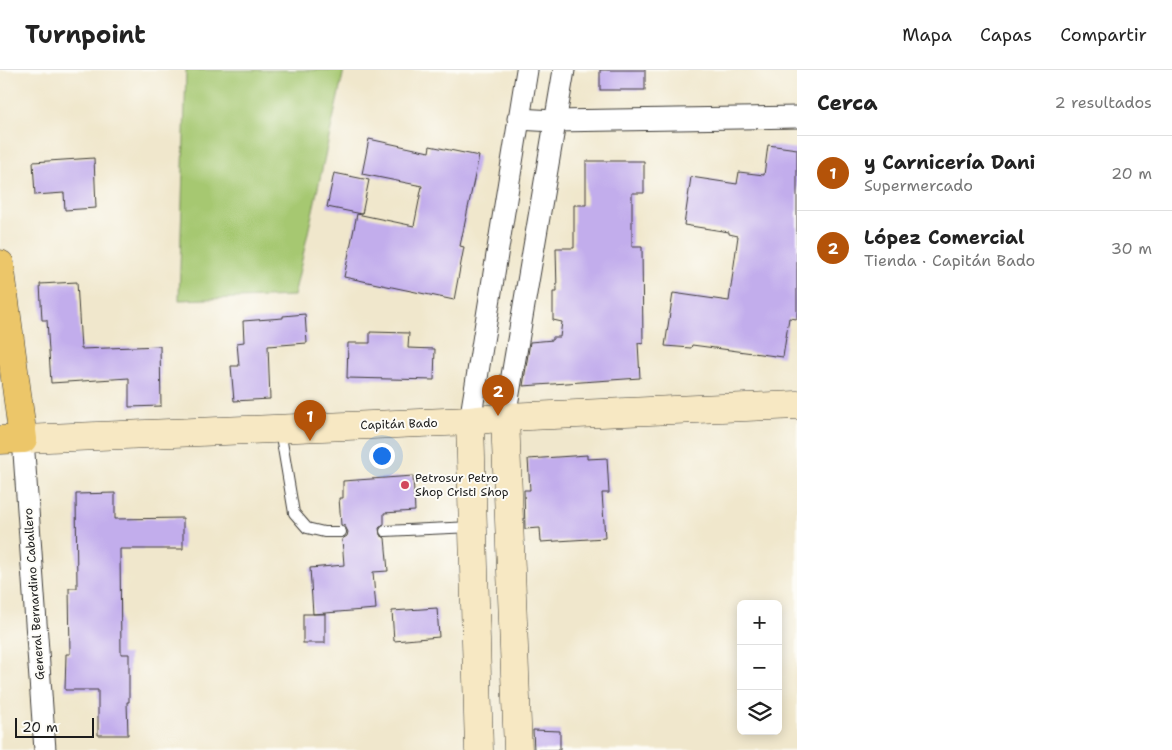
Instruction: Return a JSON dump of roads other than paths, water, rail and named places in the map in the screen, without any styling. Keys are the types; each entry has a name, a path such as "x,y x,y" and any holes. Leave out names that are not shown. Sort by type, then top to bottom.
{"main road":[{"path":"0,264 11,440"},
{"name":"Capitán Bado","path":"11,440 470,421 797,404"},
{"path":"506,418 518,750"},
{"path":"470,421 479,750"}],"street":[{"path":"470,421 527,70"},
{"path":"506,418 564,70"},
{"path":"518,119 554,121 797,117"},
{"name":"General Bernardino Caballero","path":"11,440 45,750"}],"lane":[{"path":"280,429 294,513 307,528 324,532 342,532"},
{"path":"385,530 473,527"}],"place":[{"name":"López Comercial","path":"498,416"},
{"name":"y Carnicería Dani","path":"310,441"},
{"name":"Petrosur Petro Shop Cristi Shop","path":"405,485"}]}
